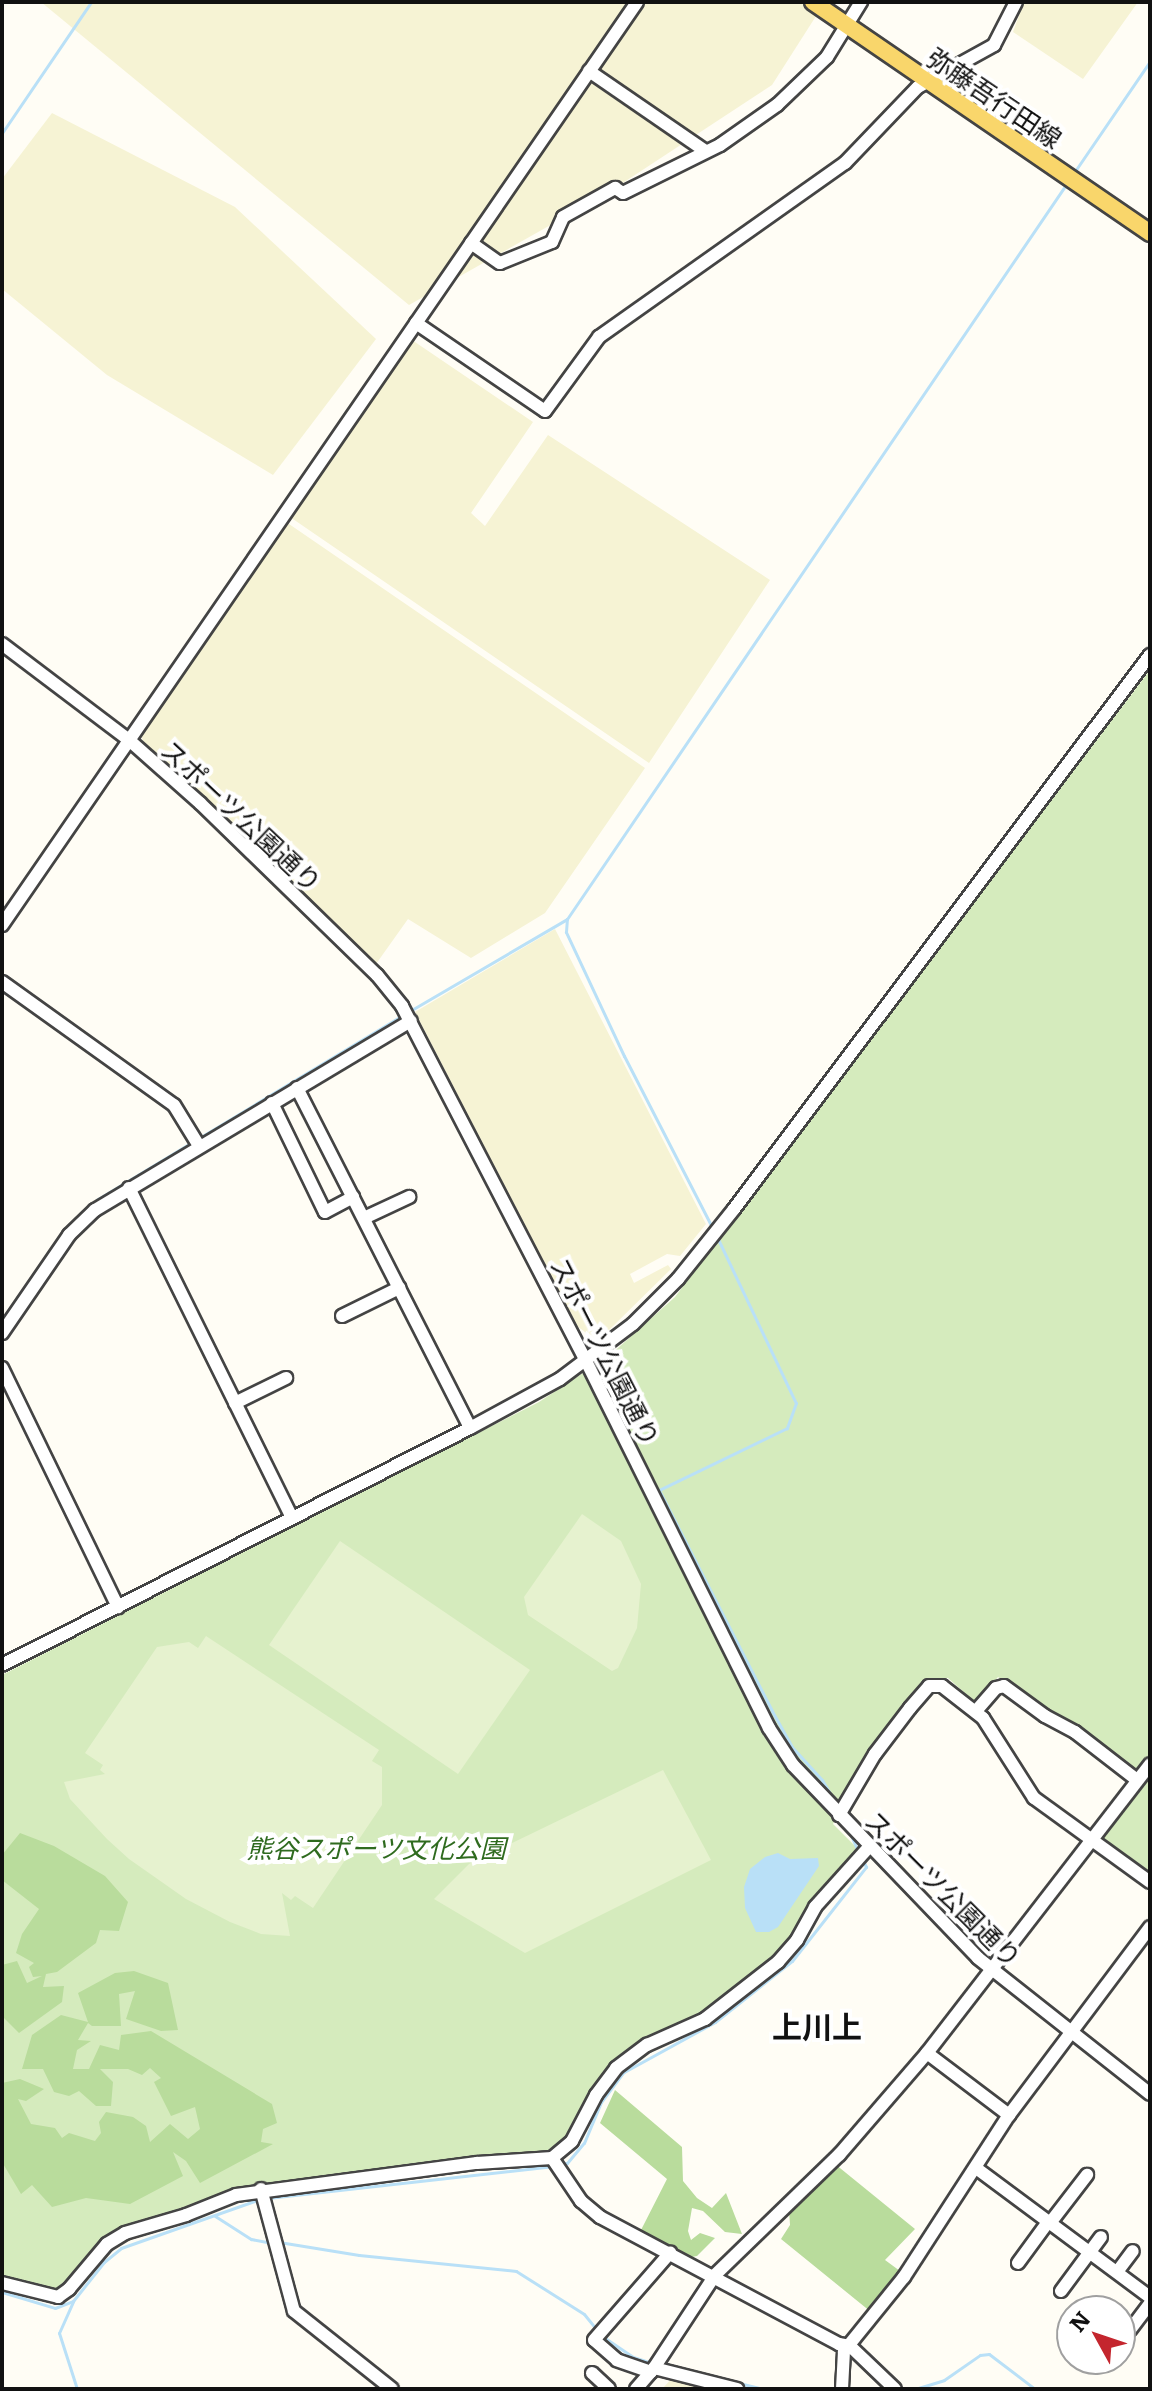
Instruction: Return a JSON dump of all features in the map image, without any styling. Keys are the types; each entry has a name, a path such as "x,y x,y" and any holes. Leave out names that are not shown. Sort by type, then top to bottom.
{"main road":[{"name":"弥藤吾行田線","path":"813,2 1150,233"}],"street":[{"path":"2,925 637,2"},
{"path":"471,243 500,263 552,242 563,217 615,188 623,193 704,150 720,145 777,105 827,57 861,2"},
{"path":"416,323 545,411 599,337 845,163 918,87 994,45 1016,2"},
{"path":"589,71 704,150"},
{"name":"スポーツ公園通り","path":"2,644 129,740 200,803 377,975 411,1021 586,1361 769,1728 793,1765 993,1972 1150,2094"},
{"path":"2,1665 470,1428 586,1361 644,1313 695,1259 1150,655"},
{"path":"2,982 174,1105 199,1146"},
{"path":"2,1333 69,1235 95,1210 411,1021"},
{"path":"297,1088 470,1428"},
{"path":"272,1103 325,1212 353,1197"},
{"path":"129,1188 292,1518"},
{"path":"364,1218 409,1197"},
{"path":"342,1316 399,1288"},
{"path":"2,1368 118,1607"},
{"path":"235,1403 286,1378"},
{"path":"839,1815 875,1754 929,1686 942,1686 976,1711 1000,1742 1034,1798 1150,1882"},
{"path":"976,1711 996,1688 1004,1686 1045,1716 1075,1732 1137,1780"},
{"path":"636,2389 655,2367 715,2275 839,2155 927,2053 993,1972 1150,1764"},
{"path":"2,2283 58,2297 69,2289 107,2244 125,2233 263,2195 552,2158 572,2141 596,2095 616,2068 647,2045 705,2019 778,1962 797,1940 815,1907 869,1847"},
{"path":"842,2389 844,2351 904,2277 1009,2115 1150,1927"},
{"path":"927,2053 1009,2115"},
{"path":"552,2158 581,2201 600,2217 715,2275 839,2344 850,2346 895,2389"},
{"path":"976,2168 1150,2297"},
{"path":"1018,2263 1087,2175"},
{"path":"263,2195 294,2311 392,2389"},
{"path":"1061,2291 1101,2237"},
{"path":"1117,2272 1133,2251"},
{"path":"670,2253 598,2334 617,2360 737,2389"},
{"path":"1136,2322 1150,2303"},
{"path":"592,2373 609,2389"}],"shaded area":[{"path":"41,2 825,2 772,85 609,192 409,305"},
{"path":"1024,2 1138,2 1083,79 1013,32"},
{"path":"52,113 235,207 376,339 273,475 107,375 2,289 2,179"},
{"path":"412,340 533,422 471,513 485,526 548,435 770,580 649,763 290,517"},
{"path":"289,524 645,768 545,913 471,958 408,919 376,964 144,744 140,732 284,525"},
{"path":"555,929 706,1224 680,1256 667,1254 630,1274 634,1283 668,1265 671,1269 608,1331 589,1335 577,1326 415,1012"},
{"path":"675,2375 733,2389 662,2389"}],"green space":[{"name":"熊谷スポーツ文化公園","path":"1150,670 1150,1876 1099,1837 1144,1776 998,1677 976,1703 948,1678 934,1679 872,1751 833,1824 859,1850 815,1898 787,1945 697,2018 613,2064 594,2087 567,2142 558,2148 548,2153 274,2182 242,2189 117,2231 53,2292 2,2277 2,1675 539,1402 609,1356 675,1297"},
{"path":"582,1514 621,1541 641,1584 637,1628 618,1668 612,1671 528,1615 524,1597"},
{"path":"340,1541 530,1670 458,1774 269,1645"},
{"path":"206,1636 379,1750 372,1761 382,1767 382,1805 313,1908 295,1896 291,1900 282,1893 290,1936 261,1934 186,1899 129,1859 107,1839 70,1799 64,1782 105,1774 100,1770 103,1765 85,1753 157,1647 189,1642 198,1648"},
{"path":"663,1770 711,1860 525,1953 434,1899 469,1864"},
{"path":"20,1833 54,1846 105,1876 128,1902 119,1931 100,1930 96,1943 57,1972 46,1974 43,1987 64,1986 62,2002 19,2033 4,2018 2,1965 17,1961 27,1983 42,1976 33,1977 29,1967 34,1963 16,1953 22,1934 39,1909 2,1880 2,1855"},
{"path":"134,1971 168,1983 178,2030 161,2031 126,2019 135,1991 119,1994 121,2026 92,2026 88,2023 78,2040 91,2041 77,2050 73,2069 89,2069 100,2045 119,2050 121,2035 151,2031 272,2104 277,2123 263,2129 261,2142 273,2144 200,2183 186,2161 173,2152 183,2176 130,2204 86,2198 52,2207 32,2185 21,2194 2,2162 2,2083 20,2079 44,2089 26,2101 18,2099 31,2124 55,2128 62,2138 69,2133 95,2141 101,2133 99,2122 106,2112 133,2117 146,2126 150,2142 170,2124 188,2139 200,2129 195,2107 171,2116 154,2082 161,2078 150,2068 142,2075 128,2069 100,2069 113,2082 111,2106 96,2106 79,2091 69,2096 54,2092 43,2069 22,2069 32,2035 61,2015 88,2022 78,1993 115,1973"},
{"path":"615,2090 682,2147 683,2181 697,2198 712,2208 726,2193 742,2234 725,2232 703,2211 692,2208 688,2231 691,2240 700,2233 715,2238 697,2256 686,2258 641,2230 667,2179 600,2123"},
{"path":"835,2164 915,2229 885,2260 900,2271 871,2312 781,2239 790,2225 789,2210"}],"water":[{"path":"778,1853 790,1859 818,1858 819,1866 778,1927 769,1932 756,1932 745,1908 744,1887 750,1869 765,1857"}],"waterway":[{"path":"2,133 91,2"},
{"path":"1073,174 1150,61"},
{"path":"714,1231 624,1056 566,932 567,919 1067,183"},
{"path":"408,1012 567,919"},
{"path":"199,1138 401,1016"},
{"path":"2,1321 61,1236 81,1213 98,1199 192,1142"},
{"path":"717,1237 796,1403 787,1428 659,1490 792,1747 822,1780 835,1802"},
{"path":"849,1831 859,1853"},
{"path":"561,2164 567,2163 584,2143 601,2102 624,2072 715,2022 792,1961 866,1867 863,1860"},
{"path":"268,2198 554,2166"},
{"path":"77,2389 59,2333 73,2301 104,2262 121,2248 260,2199"},
{"path":"215,2216 251,2239 271,2243"},
{"path":"279,2242 359,2255 516,2271 584,2314 597,2330"},
{"path":"2,2292 55,2308 73,2301"},
{"path":"602,2336 633,2357 654,2364"},
{"path":"915,2389 944,2380 980,2355 989,2354 1035,2389"},
{"path":"735,2382 764,2389"}],"district":[{"name":"上川上","path":"817,2025"}]}
